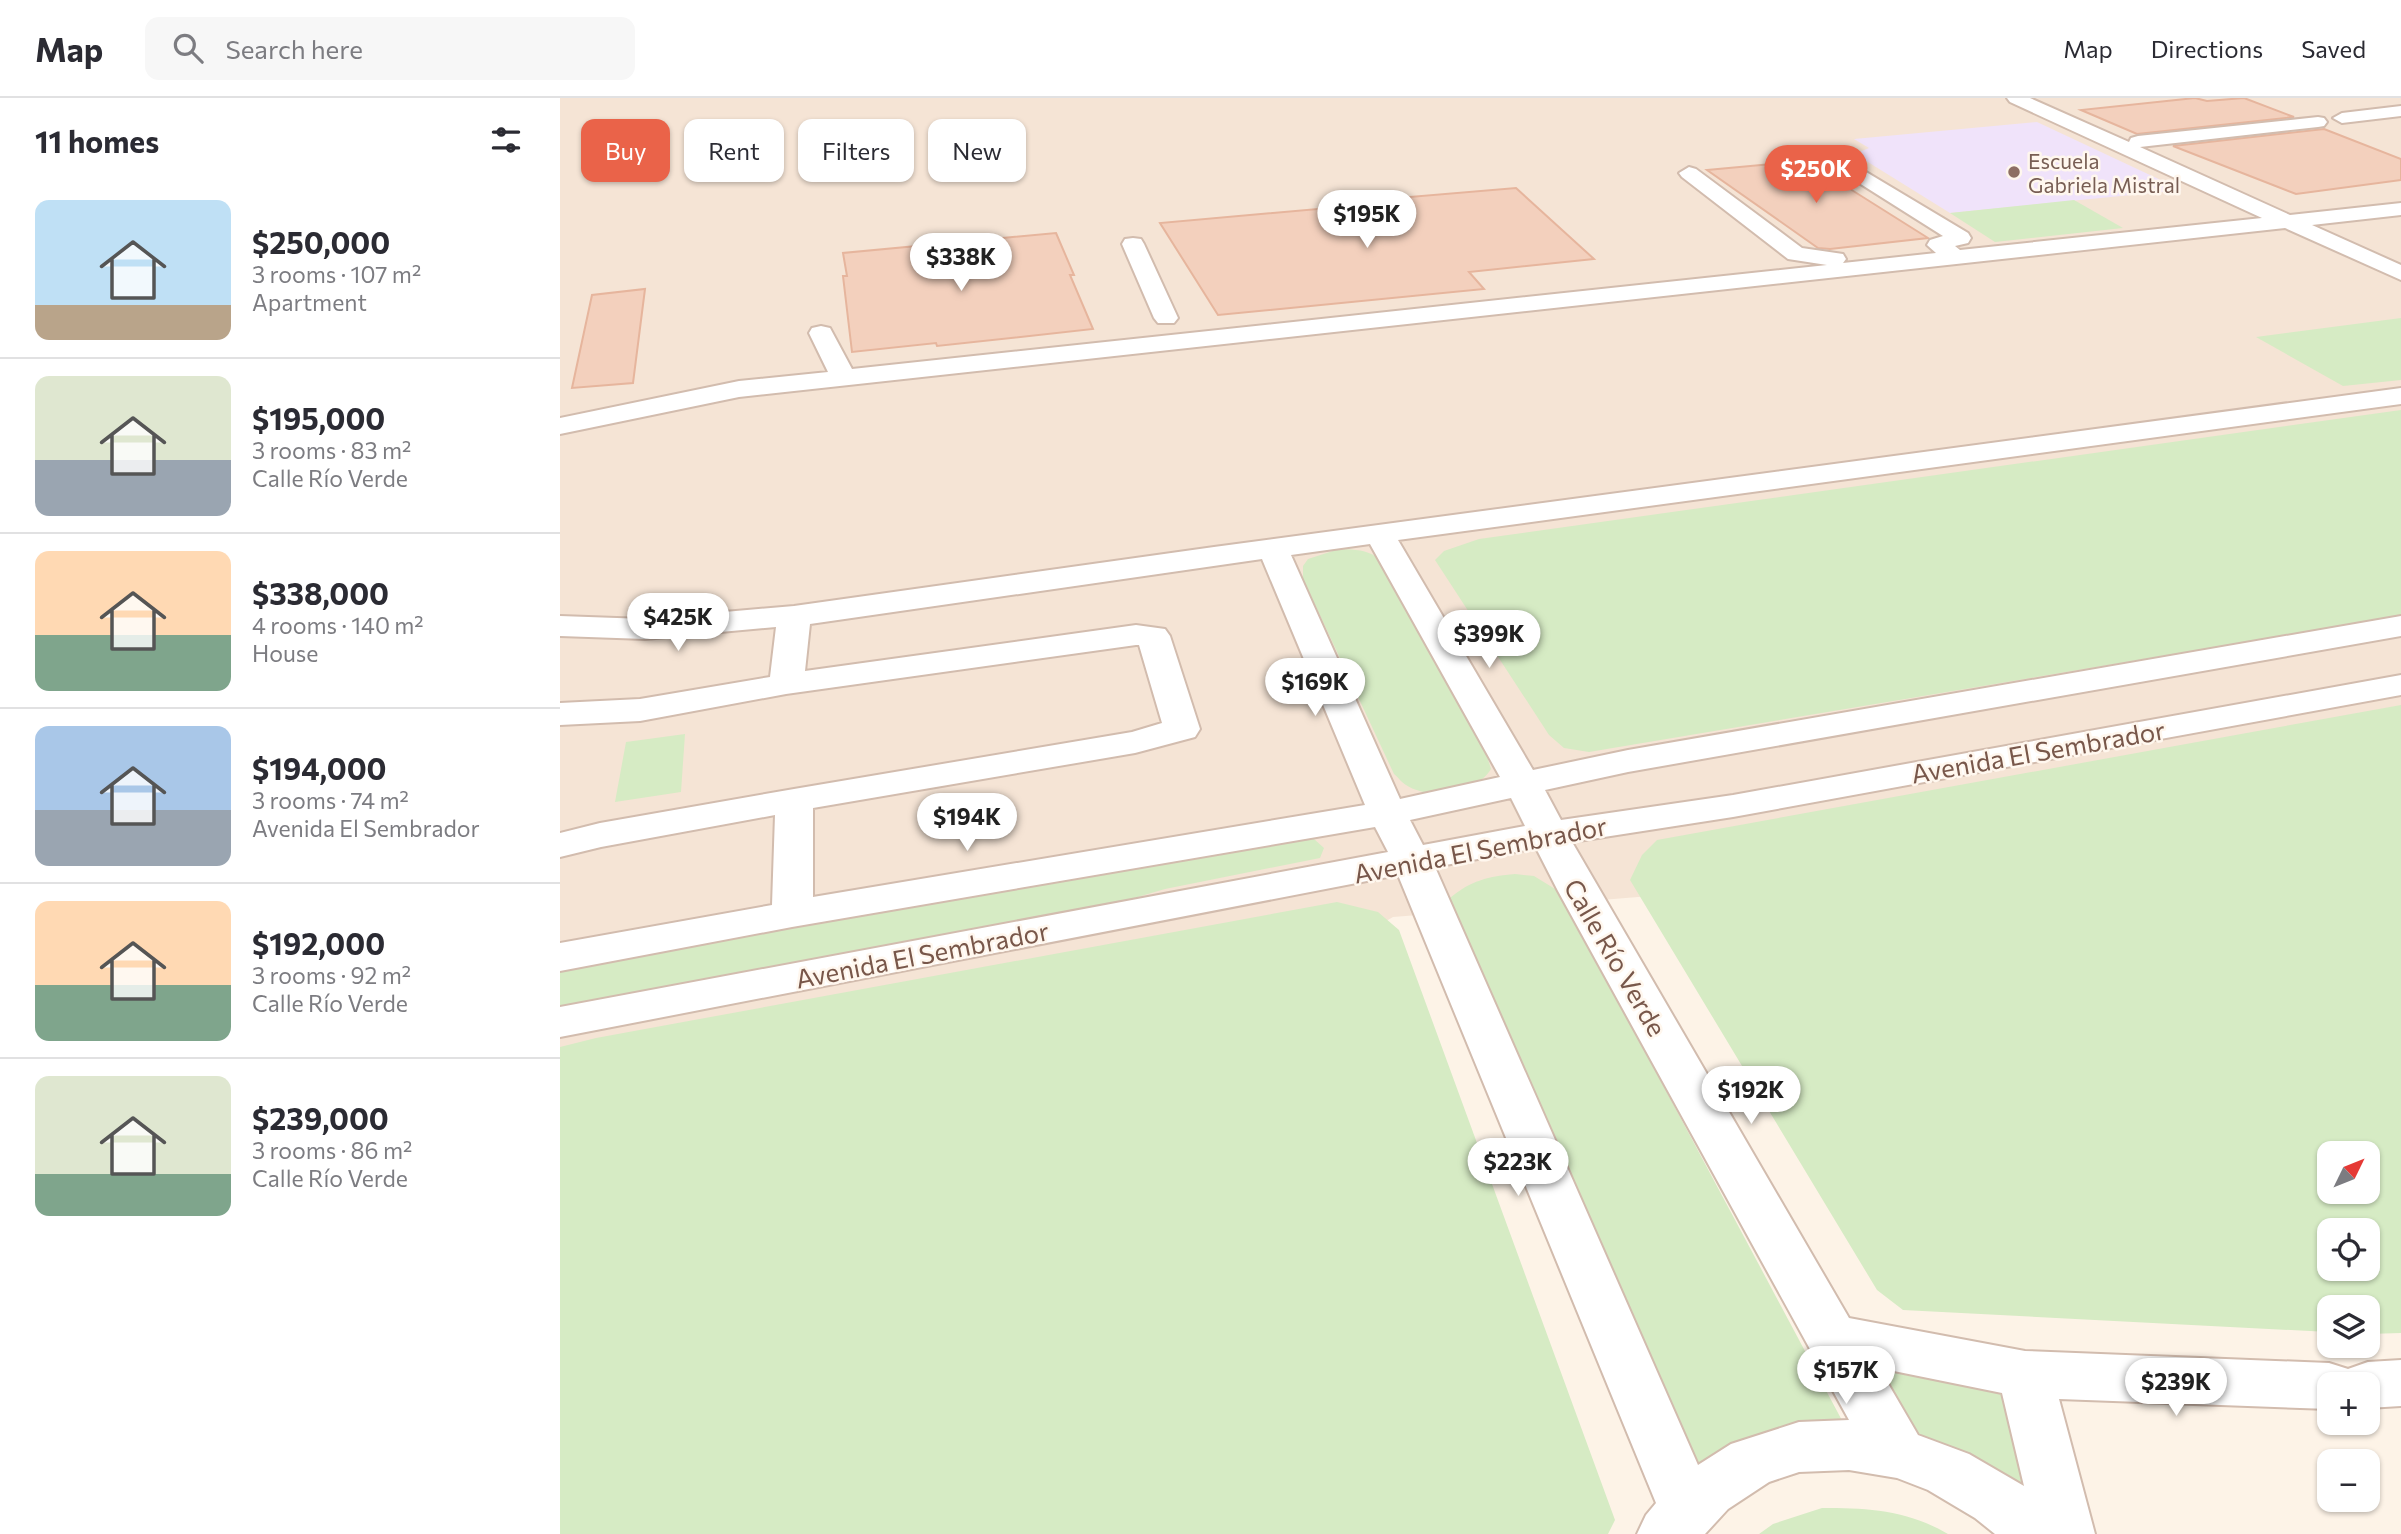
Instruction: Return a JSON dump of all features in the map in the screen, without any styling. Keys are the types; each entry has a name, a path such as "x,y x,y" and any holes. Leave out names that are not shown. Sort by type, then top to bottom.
{"street":[{"path":"2016,98 2401,273"},
{"path":"2138,142 2318,122 2314,118 2321,116 2342,118 2401,111"},
{"path":"1836,160 1960,238 1938,245 1955,256"},
{"path":"1689,173 1796,254 1833,257 1849,268"},
{"path":"560,426 739,389 2401,209"},
{"path":"1133,244 1166,318 1177,321 1177,342"},
{"path":"822,339 809,363 832,380"},
{"path":"560,626 645,629 794,616 1273,548 2401,396"},
{"name":"Calle Río Verde","path":"1379,534 1522,783 1546,834 1897,1452"},
{"path":"1273,548 1387,813 1412,861 1677,1520 1714,1483 1746,1464 1780,1452 1818,1446 1857,1446 1897,1452 1936,1464 1975,1483 2011,1508 2040,1534"},
{"path":"786,684 794,616"},
{"name":"Avenida El Sembrador","path":"560,957 792,914 1387,813 1642,759 2401,626"},
{"path":"560,714 640,710 786,684 1136,635 1153,636 1182,729 1135,742 794,800 600,835 560,845"},
{"name":"Avenida El Sembrador","path":"560,1022 1546,834 1733,806 2401,685"},
{"path":"792,914 794,800"},
{"path":"1832,1338 2025,1374 2317,1385"},
{"path":"2025,1374 2065,1534"},
{"path":"2380,1384 2401,1383"}],"shaded area":[{"path":"560,98 2401,98 2401,835 1393,917 560,1405"},
{"name":"Escuela Gabriela Mistral","path":"2037,122 2182,190 1950,213 1855,154 1869,148 1854,139"}],"green space":[{"path":"2074,200 2123,228 1995,242 1950,213"},
{"path":"2401,318 2401,380 2343,386 2256,337"},
{"path":"2401,410 2401,616 1589,752 1564,748 1549,735 1435,560 1444,551 1479,539"},
{"path":"1339,549 1367,552 1390,570 1486,753 1491,769 1475,784 1452,792 1427,793 1406,785 1394,774 1303,579 1303,566 1308,559"},
{"path":"2401,705 2401,1333 2380,1334 2380,1295 2317,1295 2317,1331 1903,1310 1877,1290 1630,880 1642,855 1657,840"},
{"path":"685,734 681,792 615,802 626,742"},
{"path":"1306,838 1314,839 1324,848 1320,858 1165,889 1076,915 560,1009 560,967"},
{"path":"1515,874 1534,876 1560,892 1845,1426 1702,1477 1450,906 1450,898 1472,883"},
{"path":"1337,902 1378,912 1399,930 1615,1520 1608,1534 560,1534 560,1047 596,1038"},
{"path":"1866,1365 2001,1383 2045,1495 1927,1451"},
{"path":"1822,1508 1902,1515 1948,1534 1759,1534 1773,1524"}],"building":[{"path":"2195,98 2207,101 2244,98 2294,117 2137,134 2081,110"},
{"path":"2324,129 2401,159 2401,180 2296,194 2173,146"},
{"path":"1805,161 1928,238 1818,248 1707,170"},
{"path":"1516,188 1594,259 1469,272 1484,289 1218,315 1160,223 1341,207 1338,203"},
{"path":"1056,233 1093,329 937,346 936,343 852,352 843,253"},
{"path":"645,289 633,383 572,388 592,295"}],"place":[{"name":"Escuela Gabriela Mistral","path":"2014,172"}]}
